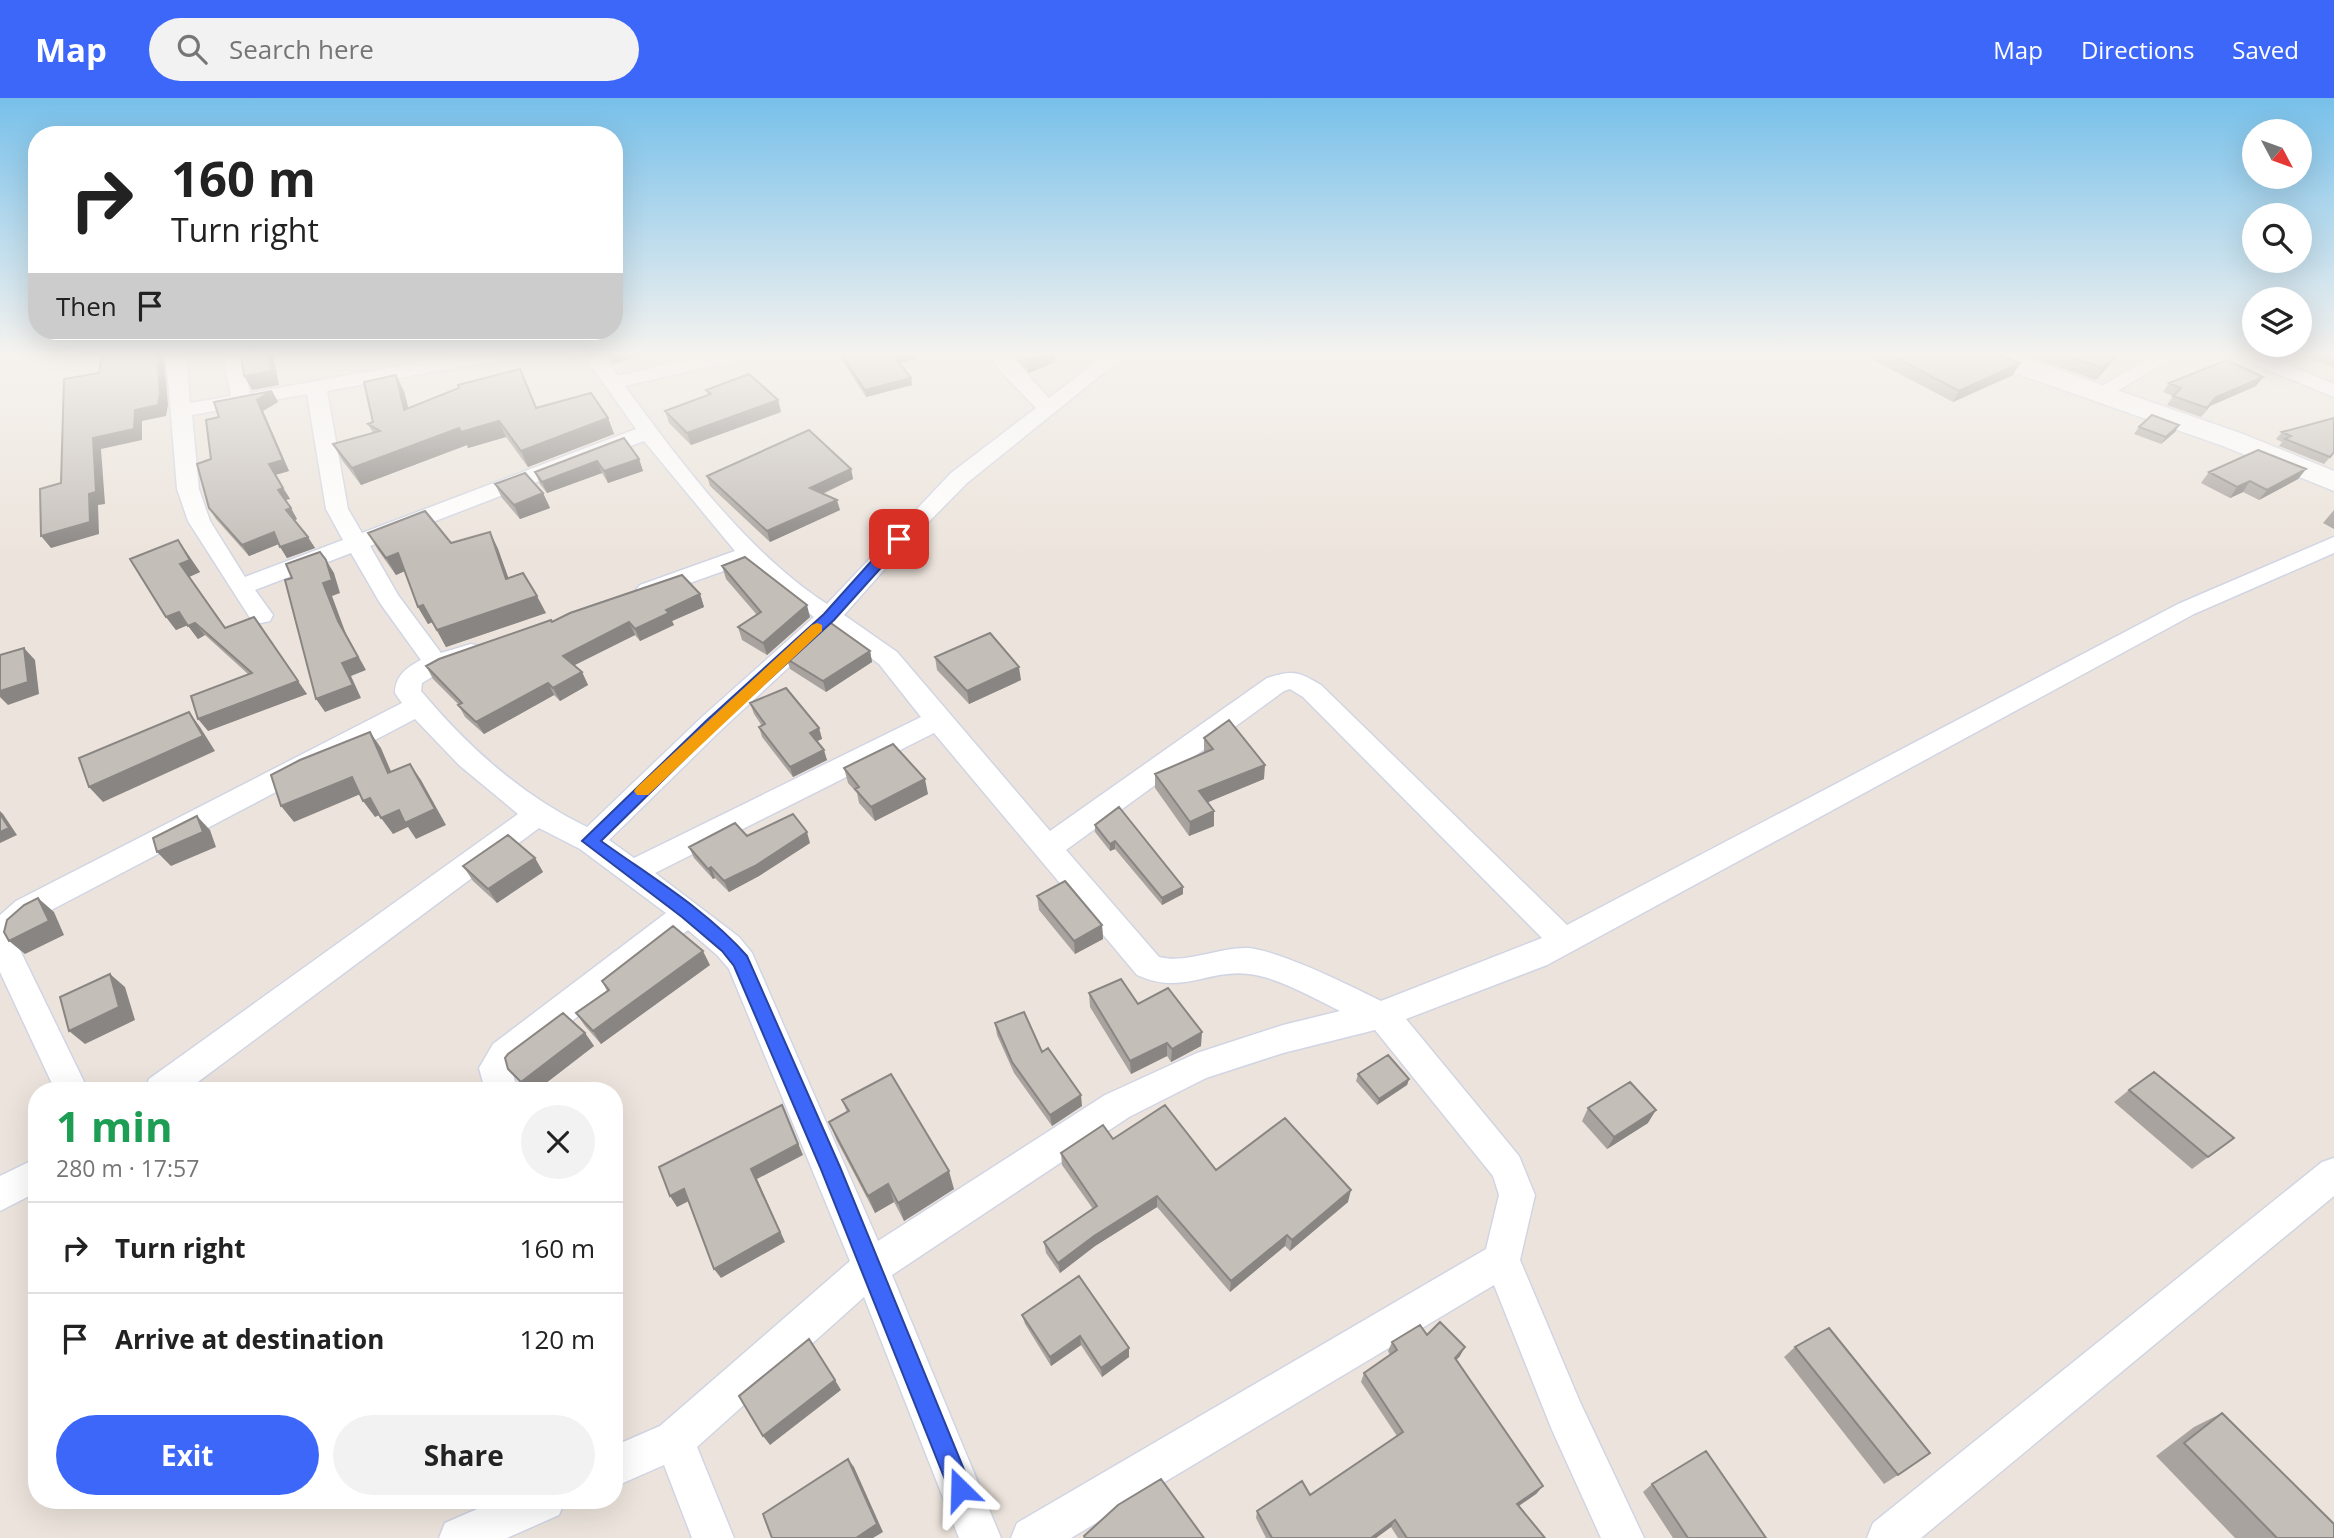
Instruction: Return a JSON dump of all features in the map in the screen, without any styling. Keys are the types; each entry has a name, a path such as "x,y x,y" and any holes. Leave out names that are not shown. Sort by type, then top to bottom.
{"main road":[{"path":"2178,421 2233,440 2334,482"}],"street":[{"path":"182,421 188,489 199,521 240,587 261,615"},
{"path":"322,421 337,509 388,598 436,663"},
{"path":"641,421 749,554 829,617 868,641 888,658 1047,848 1154,970 1168,972 1236,961 1257,962 1380,1015 1388,1021 1507,1167 1517,1195 1502,1260 1566,1416 1623,1538"},
{"path":"590,841 711,724 829,617 899,539 959,478 1031,421"},
{"path":"240,587 648,432"},
{"path":"623,1463 674,1440 871,1267 1117,1106 1197,1067 1283,1039 1380,1015 1509,968 2016,702 2186,609 2334,544"},
{"path":"621,600 749,554"},
{"path":"497,643 436,663 411,677 408,693 486,774 538,814 590,841 635,871 728,946 741,962 871,1267 980,1538"},
{"path":"1047,848 1276,684 1293,680 1312,691 1560,937 1562,942"},
{"path":"68,1082 3,946 3,934 9,924 27,909 419,706"},
{"path":"635,871 938,720"},
{"path":"172,1082 538,814"},
{"path":"497,1082 495,1068 505,1054 688,912"},
{"path":"1888,1538 2334,1174"},
{"path":"0,1194 28,1179"},
{"path":"1032,1538 1502,1260"},
{"path":"674,1440 713,1538"},
{"path":"460,1538 524,1509"}],"building":[{"path":"63,421 134,421 134,429 93,438 96,492 89,494 90,522 41,536 40,489 61,483"},
{"path":"206,421 266,421 283,460 269,464 283,488 278,490 291,508 286,510 308,537 280,547 274,532 242,545 209,508 197,464 211,459"},
{"path":"498,421 461,432 459,428 352,468 333,444 380,431 368,424"},
{"path":"499,421 600,421 521,451"},
{"path":"675,421 720,421 687,433"},
{"path":"2145,421 2169,421 2179,425 2166,437 2139,427"},
{"path":"2322,421 2334,421 2334,452 2330,457 2285,439 2291,436 2282,432"},
{"path":"809,430 851,469 810,488 837,500 767,531 707,476"},
{"path":"624,438 639,459 604,471 597,461 542,482 535,472"},
{"path":"2258,450 2306,469 2267,490 2250,481 2237,487 2209,472"},
{"path":"525,473 543,493 514,505 495,484"},
{"path":"425,511 451,543 490,532 506,579 523,573 537,596 437,630 423,605 418,607 398,553 386,558 368,533"},
{"path":"178,540 190,560 180,564 225,628 254,617 298,681 198,719 191,696 252,673 195,623 188,626 179,612 166,617 130,559"},
{"path":"320,552 326,560 332,580 323,583 338,621 358,657 342,663 353,685 316,699 285,580 292,578 286,564"},
{"path":"745,557 807,605 763,643 738,627 761,612 722,566"},
{"path":"682,575 700,594 635,629 629,622 563,656 582,672 553,688 548,683 476,722 458,705 462,703 426,666 439,659"},
{"path":"828,621 870,651 823,681 787,659"},
{"path":"990,633 1019,667 967,691 935,657"},
{"path":"24,648 28,682 0,691 0,655"},
{"path":"786,688 819,728 810,733 824,750 790,767 759,727 765,724 750,703"},
{"path":"189,712 203,736 89,787 79,758"},
{"path":"1229,720 1265,765 1199,791 1214,811 1190,822 1155,774 1213,749 1204,738"},
{"path":"370,732 388,773 410,764 435,809 405,823 399,810 381,818 370,798 363,801 352,777 281,806 271,775 300,760"},
{"path":"893,744 925,779 871,807 855,789 859,787 844,768"},
{"path":"1119,807 1183,887 1162,898 1115,841 1110,844 1095,825"},
{"path":"0,814 9,828 0,832"},
{"path":"793,814 807,832 755,866 724,881 711,867 708,869 689,847 735,823 747,836"},
{"path":"197,816 203,832 157,852 153,838"},
{"path":"508,835 535,858 488,889 463,866"},
{"path":"1065,881 1102,925 1074,941 1037,896"},
{"path":"38,898 49,921 9,941 4,932 7,920 24,905"},
{"path":"673,926 703,951 593,1031 576,1013 609,990 602,981"},
{"path":"110,974 119,1007 69,1031 60,997"},
{"path":"1121,979 1138,1004 1168,988 1202,1032 1172,1049 1167,1043 1130,1061 1089,993"},
{"path":"1024,1012 1042,1052 1048,1048 1081,1095 1050,1115 1012,1062 995,1023"},
{"path":"563,1013 585,1033 521,1082 508,1069 505,1058"},
{"path":"1388,1055 1409,1079 1379,1099 1358,1074"},
{"path":"2154,1072 2234,1138 2208,1157 2129,1090"},
{"path":"891,1074 949,1171 898,1203 888,1184 868,1196 829,1122 849,1111 842,1100"},
{"path":"1630,1082 1656,1110 1614,1137 1588,1108"},
{"path":"782,1105 798,1144 751,1169 780,1232 714,1269 684,1189 670,1196 659,1167"},
{"path":"1165,1105 1216,1170 1285,1118 1351,1190 1292,1240 1287,1235 1231,1281 1157,1196 1094,1236 1058,1263 1044,1242 1097,1206 1061,1153 1103,1125 1113,1139"},
{"path":"1079,1276 1129,1348 1101,1368 1080,1336 1050,1357 1022,1315"},
{"path":"1440,1322 1465,1347 1455,1358 1543,1486 1517,1504 1545,1538 1407,1538 1395,1520 1371,1538 1272,1538 1257,1511 1302,1481 1310,1495 1403,1432 1364,1373 1397,1350 1392,1342 1420,1325 1427,1335"},
{"path":"1829,1328 1930,1453 1898,1475 1795,1347"},
{"path":"809,1339 835,1380 763,1436 739,1396"},
{"path":"2222,1413 2334,1524 2334,1538 2277,1538 2184,1443"},
{"path":"1706,1451 1766,1538 1688,1538 1652,1484"},
{"path":"848,1459 877,1524 856,1538 772,1538 763,1514"},
{"path":"1161,1479 1204,1538 1085,1538 1084,1536 1118,1505"}],"slow traffic":[{"path":"642,791 817,628"}],"route":[{"path":"899,539 829,617 711,724 590,841 635,871 688,912 728,946 741,962 830,1167 960,1489"}]}
